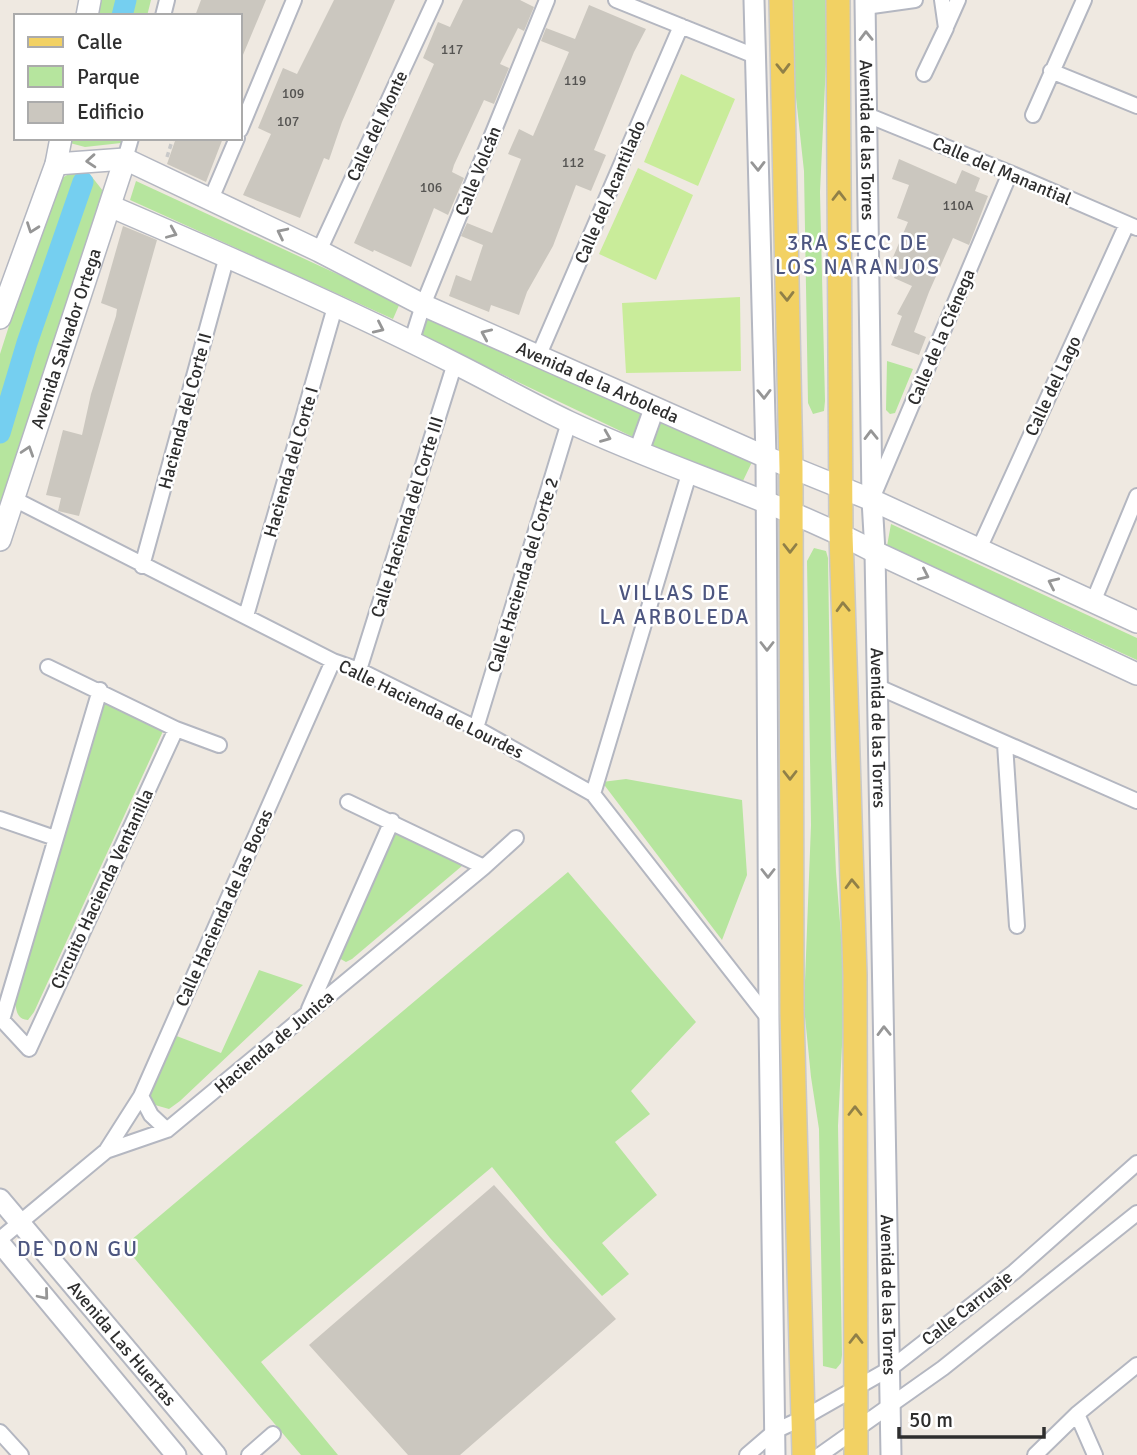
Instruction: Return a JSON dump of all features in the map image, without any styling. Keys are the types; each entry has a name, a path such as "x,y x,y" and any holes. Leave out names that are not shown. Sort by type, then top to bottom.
{"main road":[{"path":"781,0 791,468 792,1013 804,1455"},
{"name":"Avenida de las Torres","path":"838,0 841,534 855,975 856,1455"},
{"path":"0,318 56,164 61,140"},
{"name":"Avenida de la Arboleda","path":"56,164 128,149 211,199 423,305 654,409 872,500 1137,622"},
{"name":"Avenida Salvador Ortega","path":"0,540 128,149"},
{"path":"110,206 227,256 455,363 569,422 689,474 841,534 1137,674"}],"street":[{"path":"242,126 294,0"},
{"name":"Calle del Monte","path":"318,251 435,0"},
{"name":"Calle Volcán","path":"411,343 423,305 547,0"},
{"path":"616,0 755,56"},
{"path":"754,0 766,457 775,1455"},
{"path":"865,4 915,0"},
{"path":"942,0 946,28"},
{"path":"924,74 958,0"},
{"path":"1033,115 1084,0"},
{"name":"Avenida de las Torres","path":"865,4 891,1455"},
{"name":"Calle del Acantilado","path":"538,358 681,26"},
{"path":"1051,71 1137,106"},
{"name":"Calle del Manantial","path":"866,115 1132,226"},
{"path":"211,199 235,140"},
{"name":"Calle de la Ciénega","path":"872,500 1010,173"},
{"name":"Calle del Lago","path":"979,548 1132,226"},
{"name":"Hacienda del Corte II","path":"142,566 227,256"},
{"name":"Hacienda del Corte I","path":"246,616 335,307"},
{"name":"Calle Hacienda del Corte III","path":"359,670 455,363"},
{"path":"639,451 654,409"},
{"name":"Calle Hacienda del Corte 2","path":"476,728 569,422"},
{"path":"593,794 689,474"},
{"path":"1093,601 1137,496"},
{"name":"Calle Hacienda de Lourdes","path":"12,498 333,661 359,670 476,728 593,794 769,1019"},
{"name":"Calle Hacienda de las Bocas","path":"106,1151 141,1096 333,661"},
{"path":"48,667 176,729 219,745"},
{"path":"876,686 1137,801"},
{"path":"0,819 55,838 100,690"},
{"name":"Circuito Hacienda Ventanilla","path":"55,838 2,1020 29,1049 176,729"},
{"path":"1005,744 1017,926"},
{"path":"348,802 484,867"},
{"path":"307,1014 392,821"},
{"name":"Hacienda de Junica","path":"0,1241 106,1151 167,1130 516,838"},
{"path":"141,1096 151,1115 167,1130"},
{"name":"Calle Carruaje","path":"747,1455 775,1431 891,1368 1014,1272 1137,1163"},
{"name":"Avenida Las Huertas","path":"0,1199 216,1455"},
{"path":"820,1455 943,1368 1137,1213"},
{"name":"Avenida Las Huertas","path":"0,1241 176,1455"},
{"path":"1035,1455 1077,1414 1137,1365"},
{"path":"1077,1414 1096,1455"},
{"path":"0,1432 20,1455"},
{"path":"249,1455 273,1434"}],"green space":[{"path":"92,0 151,0 148,14 89,14"},
{"path":"789,0 827,0 820,192 825,401 824,411 813,414 808,403 804,171 792,61"},
{"path":"681,74 735,99 698,186 644,162"},
{"path":"69,140 122,140 121,143 85,147 70,143"},
{"path":"638,168 693,195 656,280 599,254"},
{"path":"76,170 92,177 107,196 0,552 0,354 55,182"},
{"path":"136,181 400,303 393,319 130,200"},
{"path":"740,297 741,371 626,373 622,303"},
{"path":"427,314 643,412 633,437 420,335"},
{"path":"887,361 913,369 895,413 890,414 886,410"},
{"path":"658,420 752,462 742,483 651,446"},
{"path":"891,524 1137,638 1137,660 887,546"},
{"path":"814,548 826,551 828,558 831,756 845,985 838,1126 842,1355 841,1363 836,1369 823,1366 819,1129 804,1007 811,825 807,561"},
{"path":"105,702 164,729 28,1020 18,1015 15,1003"},
{"path":"626,779 742,800 747,875 722,940 602,782"},
{"path":"395,830 469,860 346,962 337,957"},
{"path":"568,872 696,1022 631,1091 650,1114 615,1142 657,1195 602,1243 629,1274 602,1296 492,1167 261,1362 338,1455 301,1455 124,1246"},
{"path":"259,970 303,985 180,1101 169,1109 155,1105 148,1091 174,1035 221,1053"}],"building":[{"path":"201,0 266,0 242,57 242,14 196,14"},
{"path":"334,0 395,0 342,122 329,160 324,158 300,218 243,195 271,134 258,128 283,68 297,74"},
{"path":"463,0 520,0 534,7 524,31 518,28 500,64 509,68 494,104 484,100 454,165 452,172 464,178 448,215 434,208 411,267 354,243 434,64 423,58 438,22 450,27"},
{"path":"589,5 646,29 594,150 606,155 591,191 576,185 553,246 527,292 519,315 491,305 489,312 449,296 456,275 471,281 483,245 461,236 467,223 492,233 521,159 508,154 519,129 533,136 569,52 541,41 546,28 575,39"},
{"path":"175,140 222,140 206,182 167,164"},
{"path":"899,159 956,184 962,170 980,178 975,191 988,196 969,245 953,238 929,292 914,332 926,337 919,355 891,345 902,316 897,314 912,286 894,278 896,264 891,262 908,222 897,218 909,185 892,179"},
{"path":"123,226 157,240 79,516 58,511 61,498 46,495 63,430 82,435 91,394 116,316 117,309 101,303"},
{"path":"494,1185 616,1319 460,1455 408,1455 309,1345"}],"waterway":[{"path":"122,14 126,0"},
{"path":"0,433 27,343 83,182"}],"district":[{"name":"3RA SECC DE LOS NARANJOS","path":"858,255"},
{"name":"VILLAS DE LA ARBOLEDA","path":"675,605"},
{"name":"DE DON GU","path":"78,1249"}]}
